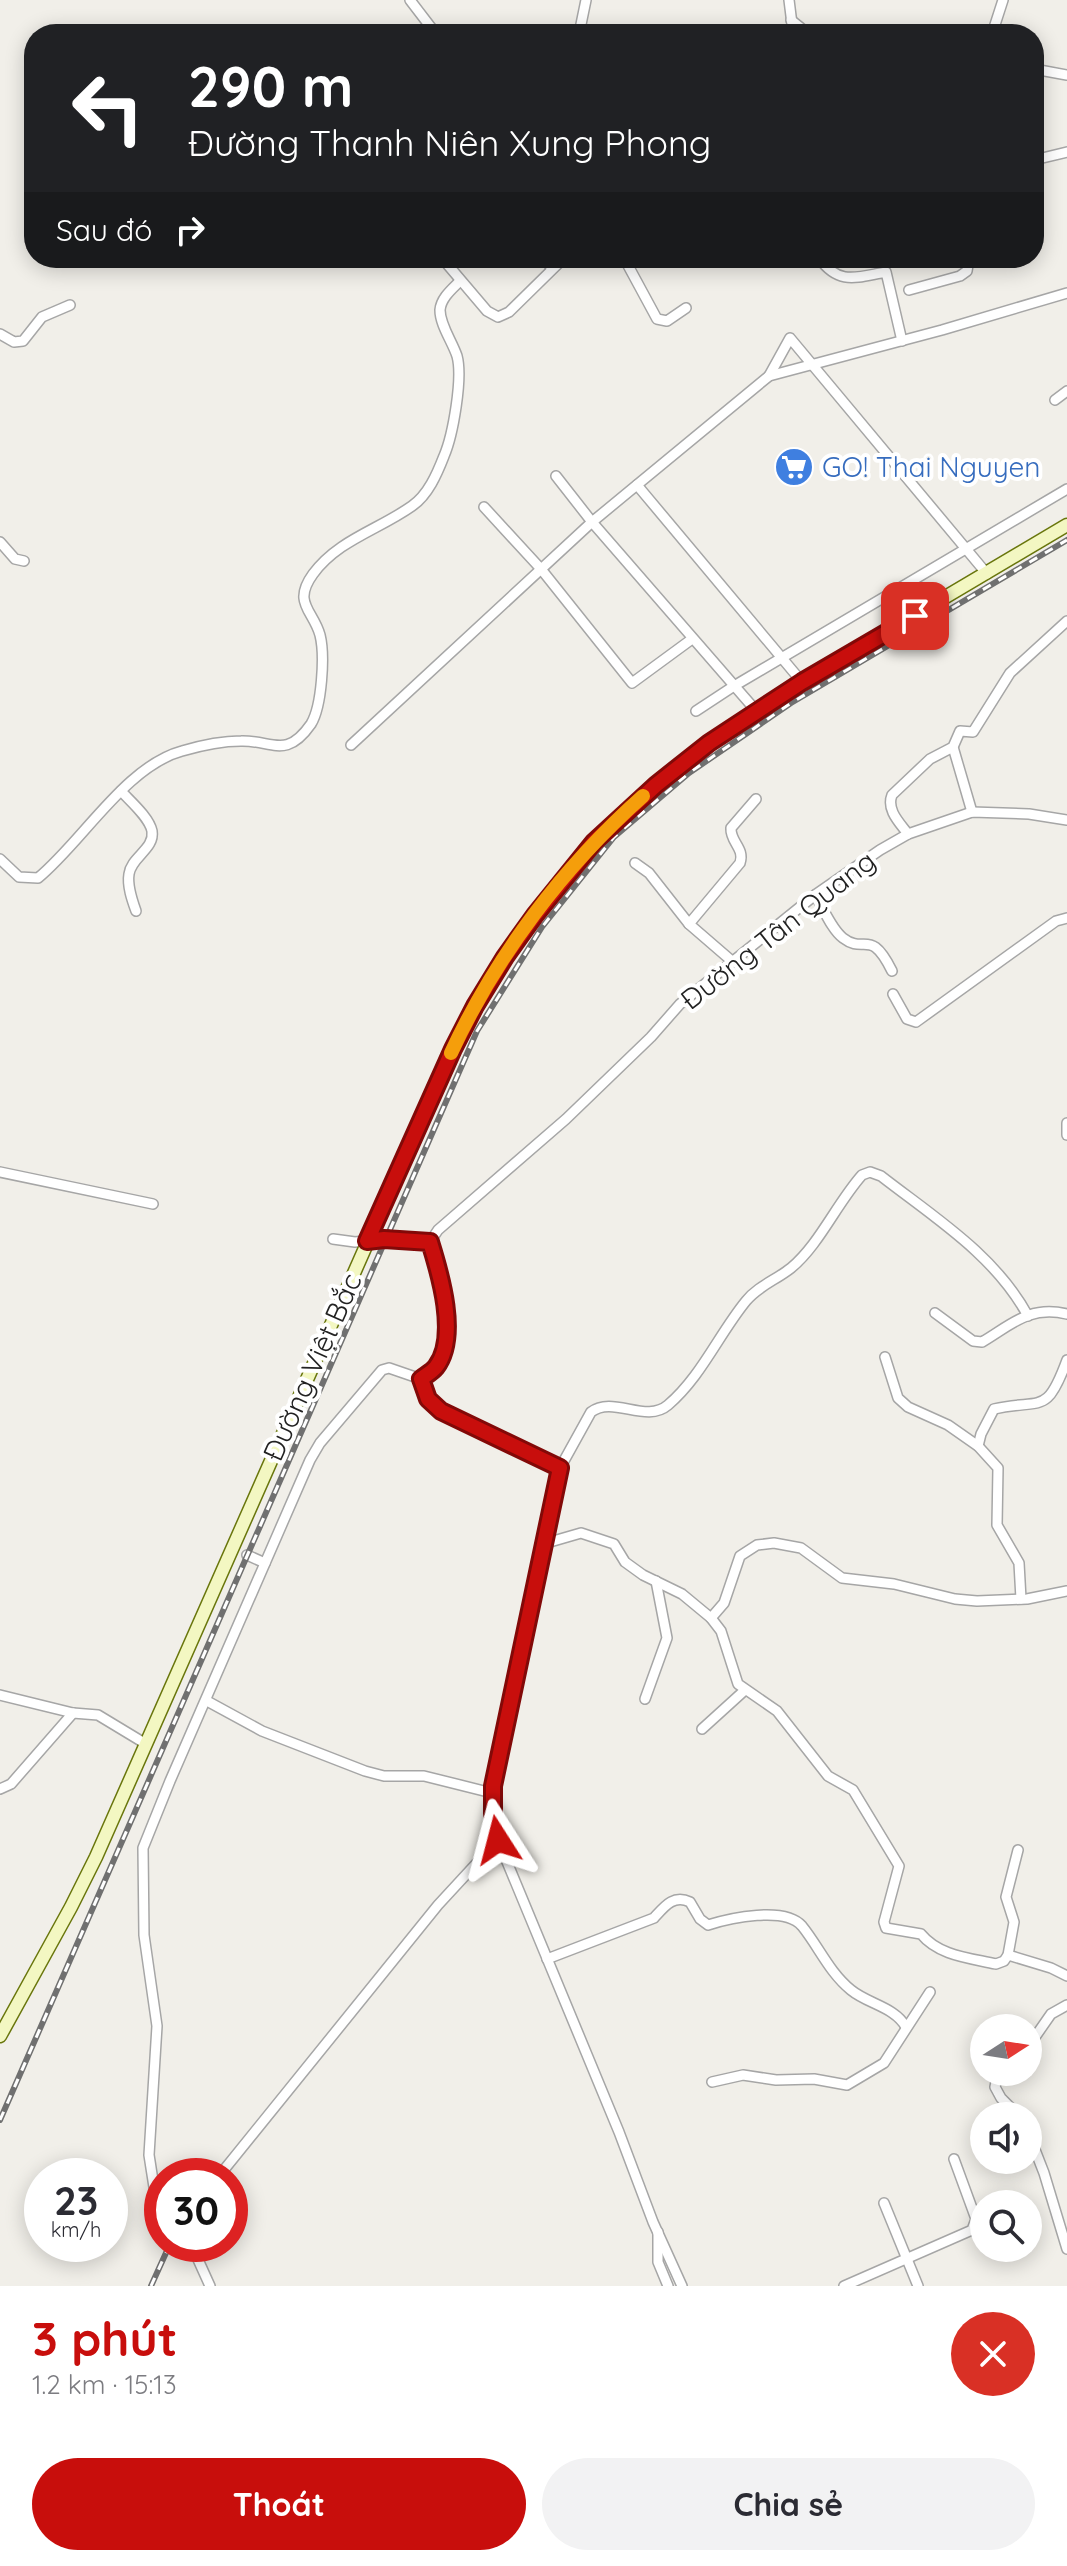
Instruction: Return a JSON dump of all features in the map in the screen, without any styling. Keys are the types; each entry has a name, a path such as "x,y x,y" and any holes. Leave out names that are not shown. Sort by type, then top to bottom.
{"main road":[{"name":"Đường Việt Bắc","path":"0,2036 71,1907 146,1744 453,1049 497,969 535,915 594,842 681,764 802,682 1067,525"}],"street":[{"path":"410,0 428,24"},
{"path":"581,24 586,0"},
{"path":"789,0 791,24"},
{"path":"995,24 1003,0"},
{"path":"791,20 796,24"},
{"path":"1044,71 1067,75"},
{"path":"1044,158 1067,152"},
{"path":"450,268 487,311 498,317 509,312 552,268"},
{"path":"629,268 657,319 667,321 686,308"},
{"path":"826,268 845,279 886,272 902,341"},
{"path":"909,290 960,276 967,268"},
{"path":"0,859 19,877 38,878 121,791 153,765 181,751 241,741 279,746 294,741 311,722 317,711 322,665 320,636 304,607 307,585 318,568 344,544 412,506 431,484 449,444 458,381 458,358 441,308 444,299 460,281"},
{"path":"769,376 1067,293"},
{"path":"0,334 14,342 23,341 42,317 70,305"},
{"path":"351,745 592,522 769,376 790,338 987,574"},
{"path":"1055,400 1067,391"},
{"path":"556,476 592,522 758,713"},
{"path":"637,485 802,682"},
{"path":"696,711 1067,489"},
{"path":"484,507 541,569 632,683 692,639"},
{"path":"0,542 15,559 24,561"},
{"path":"908,834 891,809 889,803 892,795 930,759 953,747 960,731 973,732 1010,673 1067,621"},
{"path":"953,747 972,812"},
{"path":"121,791 149,824 152,832 150,843 129,872 130,892 136,911"},
{"path":"689,924 740,863 741,851 731,836 731,828 756,799"},
{"name":"Đường Tân Quang","path":"430,1242 438,1230 657,1032 680,1004 815,895 880,850 908,834 972,812 1029,814 1067,820"},
{"path":"635,863 649,873 689,924 733,962"},
{"path":"815,895 842,938 876,946 892,971"},
{"path":"893,994 907,1019 916,1022 1056,921 1067,918"},
{"path":"1067,1123 1067,1135"},
{"path":"0,1172 153,1204"},
{"path":"682,2286 498,1840 493,1813 492,1793 560,1468 596,1408 605,1406 651,1412 669,1404 702,1364 748,1298 791,1268 862,1175 870,1172 881,1176 986,1259 1015,1291 1028,1316"},
{"path":"333,1239 430,1242 447,1312 447,1335 435,1369 421,1379"},
{"path":"935,1313 973,1341 982,1342 1011,1321 1053,1311 1067,1314"},
{"path":"885,1357 898,1398 908,1407 948,1425 978,1446 998,1468 997,1525 1019,1563 1021,1599"},
{"path":"978,1446 994,1409 1042,1403 1049,1398 1067,1360"},
{"path":"149,2158 157,2026 144,1935 143,1848 320,1443 382,1370 389,1368 421,1379"},
{"path":"421,1379 428,1399 441,1411 560,1468"},
{"path":"543,1544 581,1533 614,1544 625,1562 682,1594 711,1618 721,1631 735,1677 745,1690 777,1711 828,1776 853,1790 899,1866 884,1922 886,1928 921,1934 928,1943 943,1952 996,1964 1004,1961 1014,1922 1006,1897 1018,1850"},
{"path":"711,1618 724,1603 740,1556 757,1545 774,1543 801,1548 842,1578 885,1582 977,1601 1021,1599 1067,1591"},
{"path":"247,1555 265,1563"},
{"path":"645,1699 667,1638 656,1581"},
{"path":"702,1729 745,1690"},
{"path":"0,1695 102,1717 146,1744"},
{"path":"207,1701 262,1731 365,1771 384,1776 424,1776 492,1793"},
{"path":"0,1789 11,1784 73,1713"},
{"path":"234,2158 438,1905 498,1840"},
{"path":"547,1959 654,1918 667,1903 681,1900 690,1902 700,1919 708,1925 738,1916 791,1918 801,1925 831,1970 852,1991 893,2014 906,2027"},
{"path":"1008,1955 1067,1976"},
{"path":"712,2082 743,2075 776,2080 814,2079 847,2085 884,2063 930,1992"},
{"path":"1042,2027 1051,2014 1067,2005"},
{"path":"844,2286 972,2230 975,2224 973,2207 954,2159"},
{"path":"1042,2168 1063,2221 1067,2249"},
{"path":"884,2203 918,2286"},
{"path":"658,2232 658,2262 668,2286"},
{"path":"199,2262 209,2286"}],"railway":[{"path":"0,2120 477,1031 542,927 614,837 689,773 791,703 1067,540"},
{"path":"151,2286 162,2262"}],"slow traffic":[{"path":"451,1053 505,957 561,880 594,842 643,796"}],"place":[{"name":"GO! Thai Nguyen","path":"794,467"}],"route":[{"path":"498,1840 493,1813 493,1786 560,1468 441,1411 428,1399 421,1379 435,1369 447,1335 447,1312 430,1242 367,1241 475,1006 535,915 594,842 622,814 709,743 802,682 915,616"}]}
